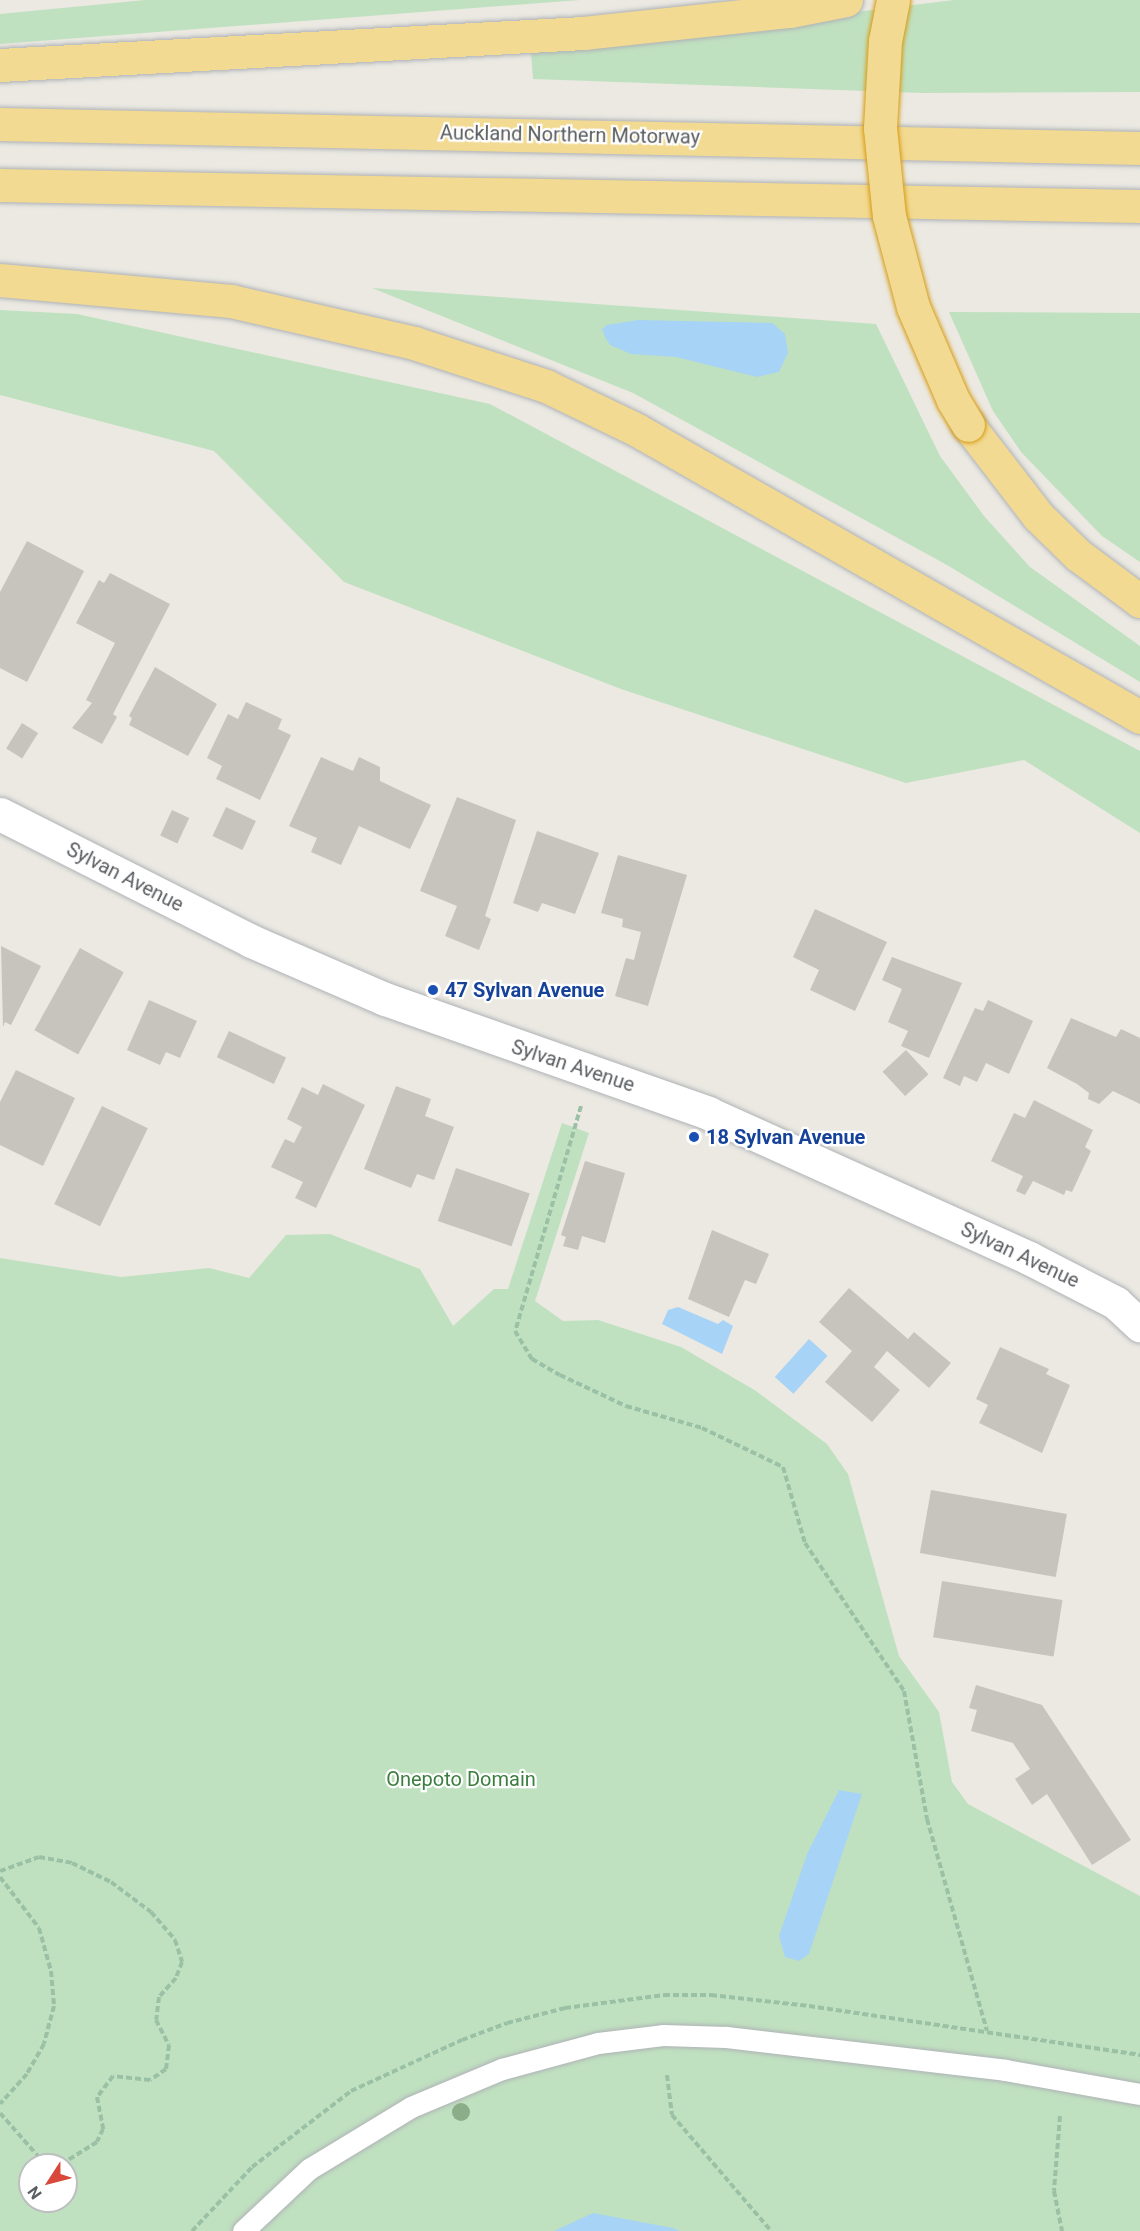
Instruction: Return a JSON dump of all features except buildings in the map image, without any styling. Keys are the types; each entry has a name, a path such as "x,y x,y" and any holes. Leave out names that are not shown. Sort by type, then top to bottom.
{"highway":[{"path":"0,65 583,33 790,11 846,0"},
{"path":"893,0 883,65 880,128 889,216 914,307 953,400 968,425 1038,516 1078,555 1140,601"},
{"name":"Auckland Northern Motorway","path":"0,123 1140,148"},
{"path":"0,185 1140,206"},
{"path":"0,279 231,301 414,343 546,386 646,435 1140,717"}],"main road":[{"name":"Sylvan Avenue","path":"0,814 251,941 374,994 482,1036 708,1113 1029,1258 1116,1303 1140,1325"}],"lane":[{"path":"243,2231 309,2169 411,2108 502,2069 598,2043 663,2035 726,2037 1005,2070 1140,2094"}],"path":[{"path":"583,1100 515,1331 532,1359 560,1375 626,1406 702,1428 783,1467 805,1543 904,1691 927,1819 987,2031 1140,2055"},
{"path":"0,1871 39,1857 72,1863 111,1882 151,1912 175,1940 182,1962 176,1978 159,1997 156,2020 169,2045 166,2068 150,2080 113,2076 101,2087 97,2097 103,2129 97,2142 78,2155"},
{"path":"0,1877 39,1929 51,1971 54,2006 44,2044 27,2074 0,2104"},
{"path":"668,2075 672,2115 771,2231"},
{"path":"0,2113 35,2153"},
{"path":"1060,2116 1054,2191 1062,2231"}],"green space":[{"path":"145,0 580,0 0,44 0,14"},
{"path":"954,0 1140,0 1140,92 922,93 533,79 531,52"},
{"path":"372,288 876,324 940,456 984,516 1030,567 1140,646 1140,682 947,565 633,393"},
{"path":"0,310 77,314 490,404 1140,751 1140,833 1024,760 906,783 621,689 344,582 214,451 0,395"},
{"path":"949,312 1140,313 1140,562 1102,536 1021,452 993,411"},
{"name":"Onepoto Domain","path":"562,1123 589,1133 535,1301 563,1321 598,1320 681,1347 756,1391 827,1444 848,1474 899,1656 939,1712 952,1782 968,1804 1140,1896 1140,2231 0,2231 0,1258 121,1277 209,1268 249,1278 286,1235 330,1234 420,1269 453,1326 494,1289 508,1289"}],"water":[{"path":"638,320 772,323 785,334 788,353 779,372 757,377 676,357 631,354 610,345 602,329 607,325"},
{"path":"678,1307 718,1324 723,1320 733,1326 722,1354 662,1324 668,1310"},
{"path":"809,1339 828,1356 793,1394 775,1377"},
{"path":"839,1790 862,1794 809,1954 799,1961 785,1957 779,1936 807,1854"},
{"path":"593,2213 673,2228 680,2231 554,2231"}],"place":[{"name":"47 Sylvan Avenue","path":"433,990"},
{"name":"18 Sylvan Avenue","path":"694,1137"}]}
